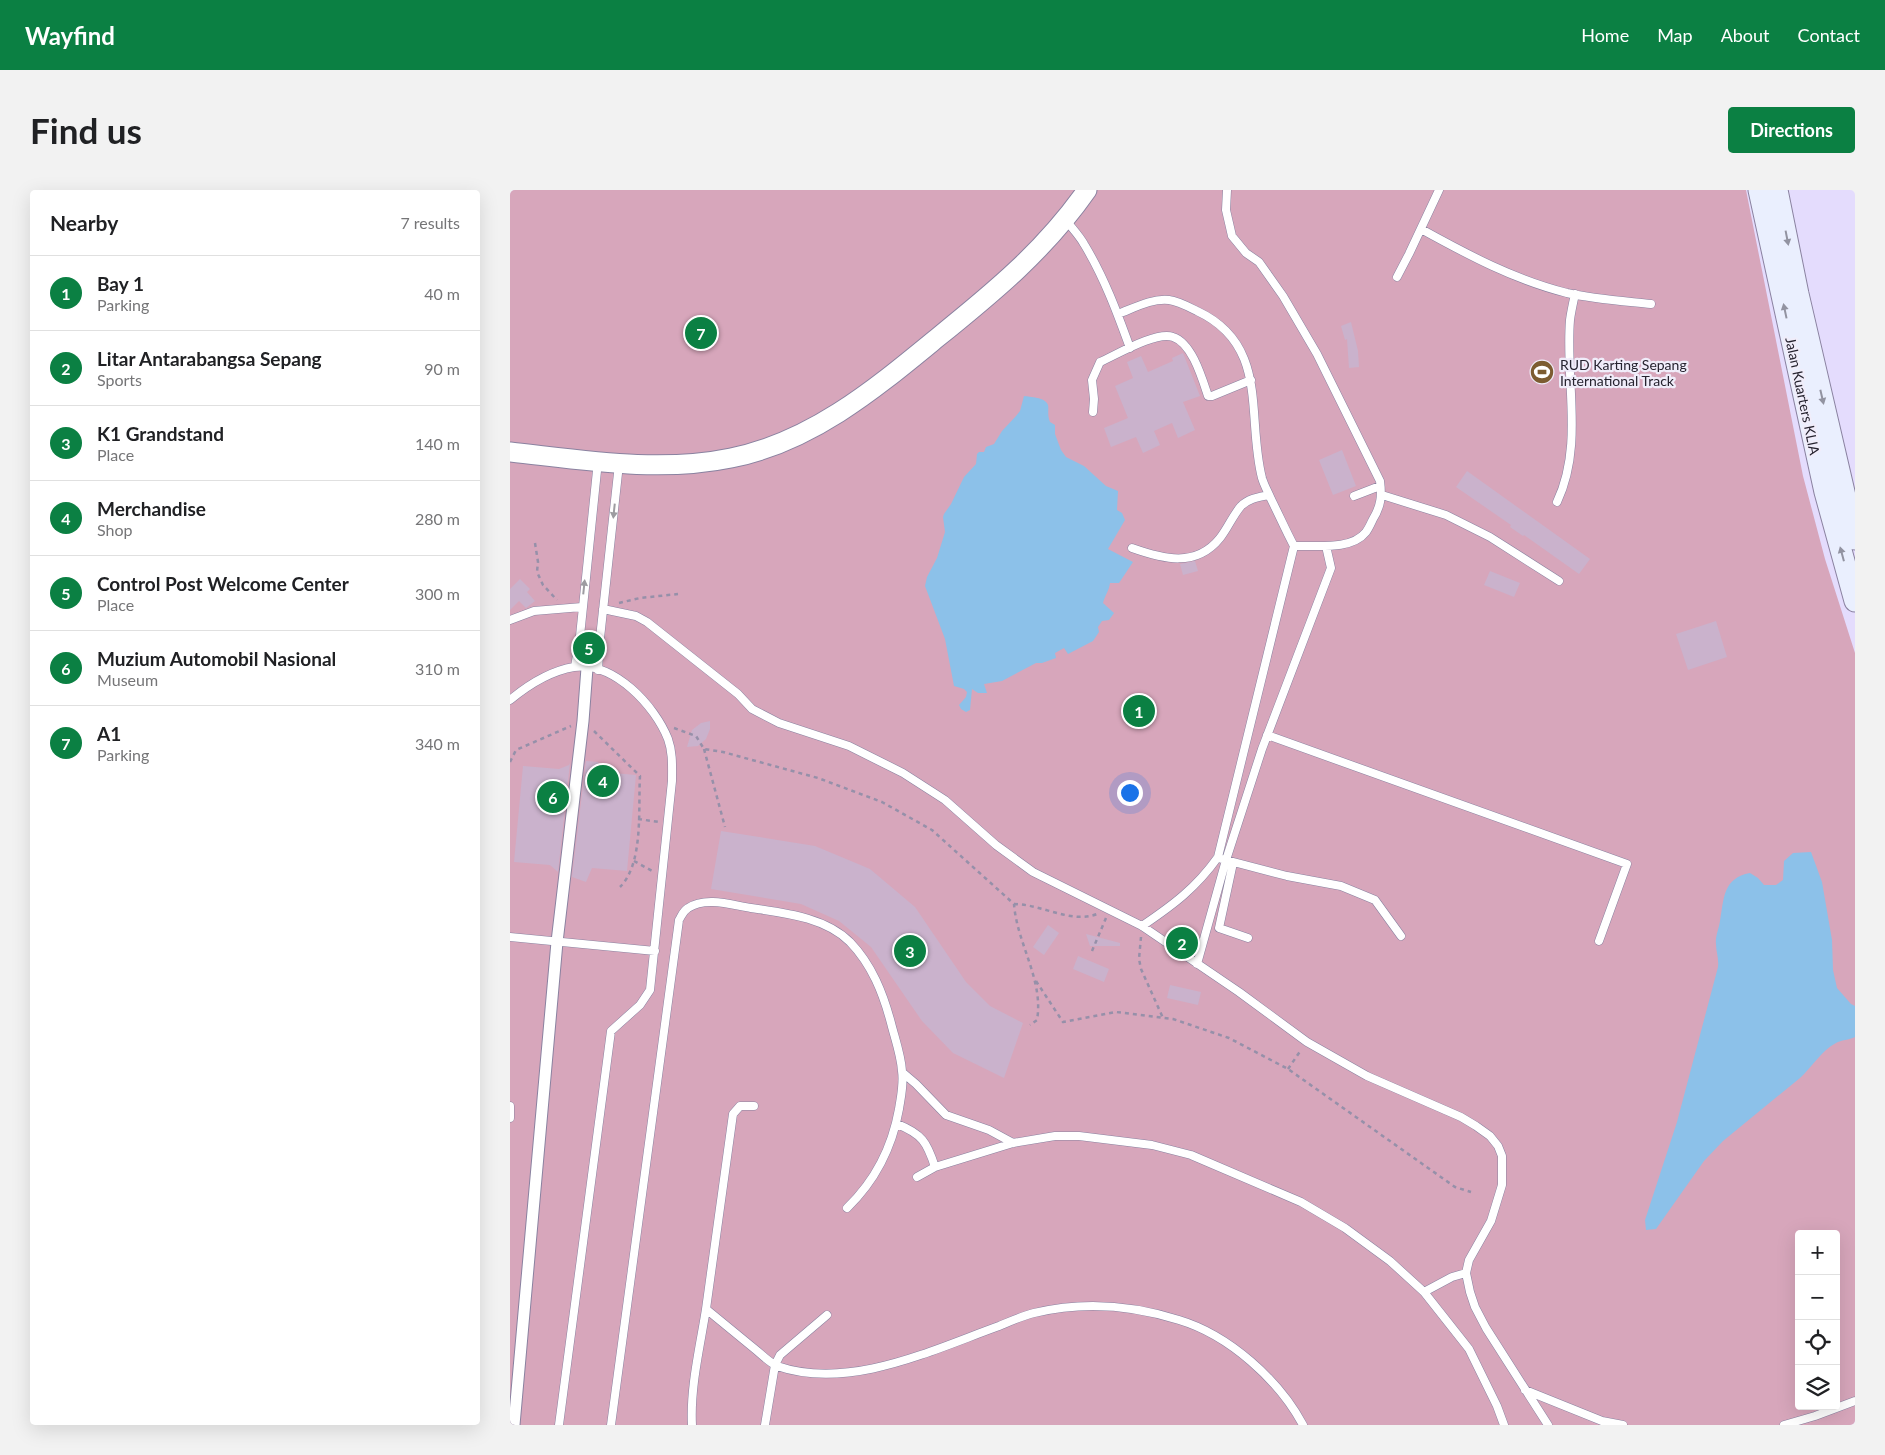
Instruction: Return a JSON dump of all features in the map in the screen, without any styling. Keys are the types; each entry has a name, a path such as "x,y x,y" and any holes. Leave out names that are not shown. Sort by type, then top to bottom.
{"main road":[{"name":"Jalan Kuarters KLIA","path":"1758,190 1825,492 1855,601"},
{"name":"Jalan Kuarters KLIA","path":"1777,190 1798,294 1855,539"}],"street":[{"path":"510,452 598,461 676,465 732,458 788,441 830,420 886,379 1008,280 1065,220 1087,190"},
{"path":"514,1425 557,942 583,721 593,669"}],"lane":[{"path":"1227,190 1226,210 1232,236 1246,253 1259,262 1317,354 1380,481 1382,495 1376,514 1361,536 1344,544 1294,546"},
{"path":"1397,276 1439,190"},
{"path":"1065,220 1084,242 1104,280 1130,348"},
{"path":"1421,229 1506,273 1575,294 1651,304"},
{"path":"1557,502 1567,479 1570,461 1572,432 1570,320 1575,294"},
{"path":"1118,314 1143,304 1169,300 1205,315 1223,327 1238,346 1249,370 1251,380 1262,479 1294,546 1226,860 1219,928 1248,938"},
{"path":"1093,412 1092,380 1100,362 1159,336 1172,336 1182,342 1192,356 1208,396 1251,380"},
{"path":"574,667 580,636 598,461"},
{"path":"593,669 600,638 619,462"},
{"path":"1354,496 1380,486"},
{"path":"1132,548 1158,558 1192,557 1206,552 1220,539 1241,506 1251,499 1270,495"},
{"path":"1382,495 1446,515 1490,537 1560,581"},
{"path":"1197,964 1226,860 1267,735 1331,568 1326,546"},
{"path":"510,620 534,611 562,607 582,607"},
{"path":"603,610 636,616 647,622 738,694 752,709 767,718 849,746 904,773 945,800 996,845 1033,872 1142,926 1307,1042 1388,1086 1461,1117 1490,1136 1498,1146 1502,1156 1502,1184 1491,1221 1474,1249 1466,1273 1475,1307 1548,1425"},
{"path":"580,636 600,638"},
{"path":"510,700 529,685 544,677 574,667 593,669 614,677 638,694 651,708 668,740 672,757 668,823 650,990 640,1005 611,1031 559,1425"},
{"path":"1267,735 1628,864 1599,941"},
{"path":"1142,926 1176,903 1226,860"},
{"path":"1226,860 1287,876 1341,886 1375,900 1401,936"},
{"path":"611,1425 679,920 683,912 689,907 706,903 725,903 774,911 816,922 850,942 870,967 880,988 900,1054 903,1073 902,1093 896,1124 880,1168 858,1198 848,1208"},
{"path":"510,937 654,951"},
{"path":"903,1073 946,1115 990,1130 1013,1142"},
{"path":"510,1106 510,1118"},
{"path":"692,1425 691,1414 697,1365 733,1114 740,1106 754,1106"},
{"path":"896,1124 907,1128 922,1138 928,1146 935,1167"},
{"path":"917,1177 935,1167 1013,1142 1055,1136 1079,1136 1152,1146 1191,1155 1301,1202 1344,1228 1390,1261 1424,1292 1469,1349 1498,1406 1504,1425"},
{"path":"1152,1146 1182,1158"},
{"path":"1372,1248 1388,1266"},
{"path":"1424,1292 1452,1277 1466,1273"},
{"path":"706,1309 775,1365 812,1373 838,1374 871,1369 903,1360 1034,1313 1062,1308 1100,1305 1134,1309 1196,1325 1219,1338 1261,1371 1294,1408 1303,1425"},
{"path":"765,1425 775,1365 780,1355 827,1315"},
{"path":"1525,1390 1602,1421 1623,1425"},
{"path":"1784,1425 1855,1402"}],"path":[{"path":"535,543 538,562 537,572 543,585 556,598"},
{"path":"620,602 678,594"},
{"path":"510,762 516,750 583,721 640,776 634,861 627,879 620,887"},
{"path":"660,724 696,736 704,749 725,827"},
{"path":"704,749 723,752 818,778 882,802 932,830 1014,904 1035,906 1074,916 1092,916 1110,910"},
{"path":"638,819 668,823"},
{"path":"634,861 662,877"},
{"path":"1014,904 1016,919 1034,980 1039,1008 1037,1020 1030,1025"},
{"path":"1092,950 1110,910"},
{"path":"1142,926 1139,959 1141,969 1163,1018"},
{"path":"1034,980 1042,988 1063,1022 1116,1012 1173,1019 1229,1038 1288,1069 1455,1187 1471,1192"},
{"path":"1288,1069 1297,1056"}],"shaded area":[{"path":"510,190 1746,190 1803,476 1825,559 1855,653 1855,1425 510,1425"}],"water":[{"path":"1024,396 1046,402 1050,422 1055,425 1055,434 1066,457 1084,466 1106,486 1118,491 1117,510 1122,513 1125,520 1108,549 1133,562 1119,583 1110,583 1103,603 1114,613 1109,620 1102,621 1098,627 1099,632 1093,641 1068,654 1064,648 1055,653 1056,658 1036,663 1002,681 984,684 987,693 978,693 972,689 970,710 966,712 959,705 966,697 967,692 954,686 945,639 925,586 927,577 937,558 945,532 944,514 964,477 976,464 977,454 984,452 986,447 994,444 1002,431 1020,411"},
{"path":"1811,852 1822,882 1832,940 1833,970 1837,988 1855,1006 1855,1037 1831,1046 1800,1078 1723,1141 1704,1161 1656,1229 1646,1230 1645,1220 1677,1122 1718,967 1716,938 1726,890 1734,879 1750,873 1764,885 1776,885 1783,880 1784,861 1793,853"}],"building":[{"path":"1351,322 1358,351 1359,367 1349,368 1347,339 1345,340 1341,326"},
{"path":"1183,353 1200,396 1183,402 1195,430 1178,438 1172,423 1154,431 1160,445 1143,453 1136,437 1111,447 1104,428 1128,418 1115,386 1133,378 1127,362 1141,356 1148,372 1173,361 1172,358"},
{"path":"1342,450 1356,486 1333,495 1319,460"},
{"path":"1467,471 1590,559 1579,574 1456,487"},
{"path":"1195,561 1198,571 1183,575 1180,564"},
{"path":"1490,571 1520,583 1514,597 1484,585"},
{"path":"520,579 530,589 527,592 535,601 526,608 519,601 510,610 510,589"},
{"path":"1716,621 1727,657 1688,670 1676,634"},
{"path":"710,721 710,729 706,739 698,746 687,747 692,730 701,723"},
{"path":"586,761 598,762 601,772 636,775 627,871 592,868 586,882 572,877"},
{"path":"570,763 558,872 550,865 514,862 523,766 559,769"},
{"path":"721,831 815,846 870,869 915,907 966,982 990,1006 1023,1023 1004,1078 953,1053 922,1021 871,947 839,921 801,904 711,889"},
{"path":"1048,925 1059,933 1044,955 1033,947"},
{"path":"1086,934 1120,943 1120,946 1090,946"},
{"path":"1078,956 1109,969 1104,982 1073,969"},
{"path":"1170,985 1201,992 1198,1005 1167,998"}],"place":[{"name":"A1","path":"701,333"},
{"name":"RUD Karting Sepang International Track","path":"1542,372"},
{"name":"Control Post Welcome Center","path":"589,648"},
{"name":"Bay 1","path":"1139,711"},
{"name":"Merchandise","path":"603,781"},
{"name":"Muzium Automobil Nasional","path":"553,797"},
{"name":"Litar Antarabangsa Sepang","path":"1182,943"},
{"name":"K1 Grandstand","path":"910,951"}]}
